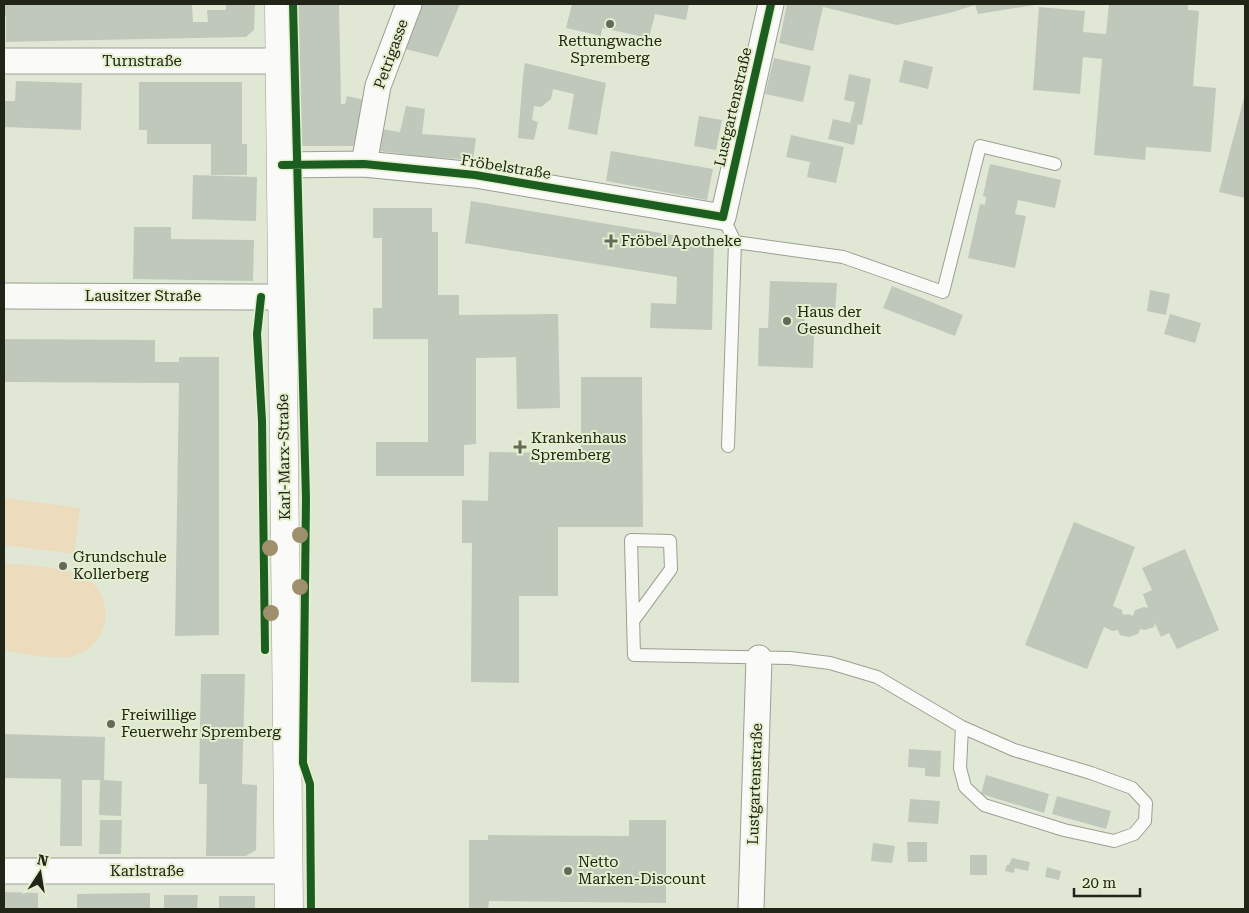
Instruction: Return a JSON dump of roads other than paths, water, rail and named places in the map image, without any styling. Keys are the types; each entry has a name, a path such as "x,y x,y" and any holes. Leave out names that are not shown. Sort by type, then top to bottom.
{"main road":[{"name":"Karl-Marx-Straße","path":"279,4 289,909"}],"street":[{"name":"Petrigasse","path":"364,164 378,86 409,4"},
{"name":"Lustgartenstraße","path":"723,216 770,4"},
{"name":"Turnstraße","path":"4,61 280,61"},
{"name":"Fröbelstraße","path":"282,165 364,164 475,175 723,216"},
{"name":"Lausitzer Straße","path":"4,296 282,297"},
{"name":"Lustgartenstraße","path":"751,909 759,658"},
{"name":"Karlstraße","path":"4,871 289,871"}],"lane":[{"path":"735,242 843,257 943,292 980,146 1055,164"},
{"path":"723,216 735,242 728,446"},
{"path":"633,621 671,569 670,540 631,540 633,621 634,655 790,658 830,663 876,676 962,727 1014,750 1091,773 1132,788 1146,804 1145,821 1134,834 1114,842 1064,830 984,805 965,787 960,768 962,727"}],"place":[{"name":"Rettungwache Spremberg","path":"610,24"},
{"name":"Fröbel Apotheke","path":"611,241"},
{"name":"Haus der Gesundheit","path":"787,321"},
{"name":"Krankenhaus Spremberg","path":"520,447"},
{"name":"Grundschule Kollerberg","path":"63,566"},
{"name":"Freiwillige Feuerwehr Spremberg","path":"111,724"},
{"name":"Netto Marken-Discount","path":"568,871"}]}
